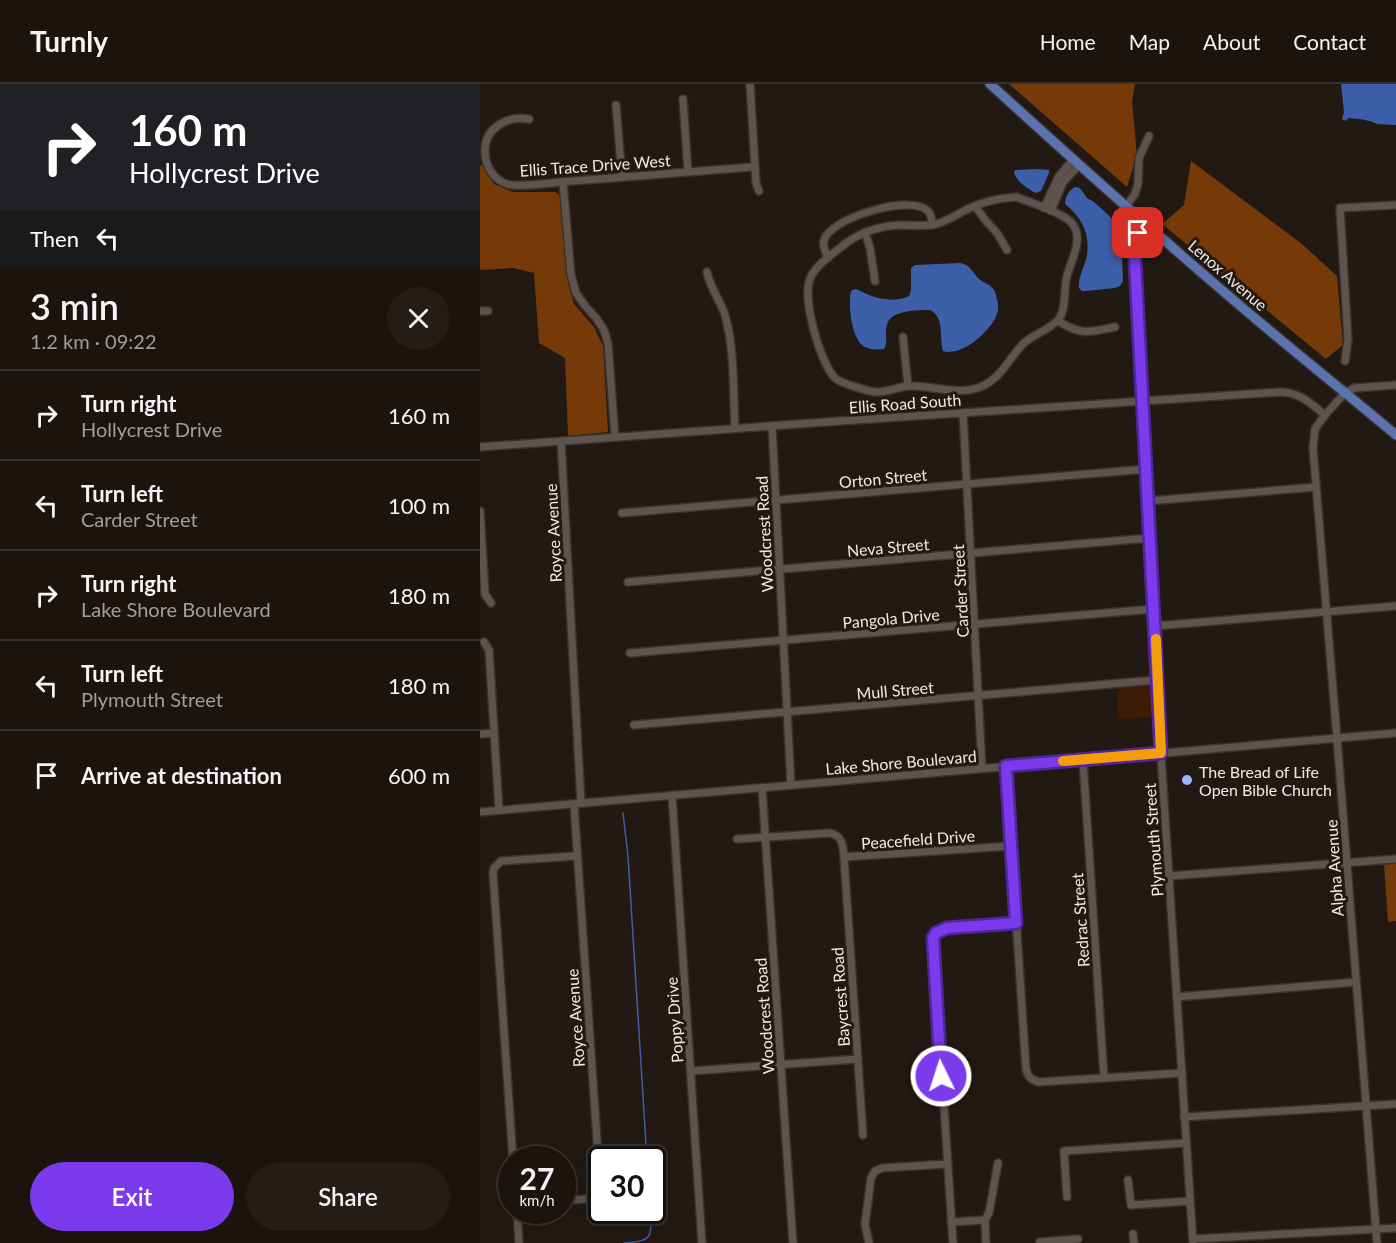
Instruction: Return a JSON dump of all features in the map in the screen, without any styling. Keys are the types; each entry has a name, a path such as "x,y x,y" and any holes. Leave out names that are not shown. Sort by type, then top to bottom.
{"main road":[{"name":"Lenox Avenue","path":"990,84 1145,223 1344,394 1396,435"}],"street":[{"path":"750,84 754,167 759,191"},
{"path":"682,99 688,172"},
{"path":"616,105 622,177"},
{"name":"Ellis Trace Drive West","path":"529,119 505,121 494,129 485,144 485,158 488,166 495,177 508,184 754,167"},
{"path":"1126,206 1135,194 1138,184 1139,158 1149,136"},
{"path":"1047,210 1076,162"},
{"path":"563,182 573,285 580,299 603,328 608,344 615,437"},
{"path":"1016,197 1069,220 1077,233 1077,242 1068,272 1064,304 1058,321 1026,342 998,376 978,388 956,391 908,386 871,392 842,383 830,371 815,333 808,297 810,279 815,271 854,237 864,232 898,225 932,225 944,222 975,206 991,200 1016,197"},
{"path":"1345,361 1348,340 1340,208 1396,205"},
{"path":"975,206 997,233 1006,250"},
{"path":"828,258 823,244 826,235 850,218 864,213 889,207 920,207 930,214 932,225"},
{"name":"Plymouth Street","path":"1145,223 1134,242 1161,753 1193,1241"},
{"path":"864,232 870,248 875,281"},
{"path":"707,272 709,282 724,314 732,353 735,428"},
{"path":"1058,321 1078,332 1115,327"},
{"path":"903,337 908,386"},
{"path":"1344,394 1354,388 1396,385"},
{"name":"Ellis Road South","path":"480,447 1289,392 1301,396 1325,415"},
{"name":"Alpha Avenue","path":"1344,394 1315,429 1313,441 1377,1243"},
{"name":"Carder Street","path":"963,413 982,768"},
{"name":"Woodcrest Road","path":"772,426 791,785"},
{"name":"Royce Avenue","path":"561,441 577,803 577,856 600,1184 594,1196 576,1199"},
{"name":"Orton Street","path":"622,513 1147,469"},
{"path":"1148,501 1316,487"},
{"path":"480,511 485,594 490,603"},
{"name":"Neva Street","path":"628,582 1150,538"},
{"path":"1155,626 1396,606"},
{"name":"Pangola Drive","path":"630,653 1154,609"},
{"path":"484,642 489,650 499,810"},
{"name":"Mull Street","path":"634,726 1157,680"},
{"path":"480,734 494,733"},
{"name":"Lake Shore Boulevard","path":"480,812 1396,733"},
{"name":"Redrac Street","path":"1083,760 1104,1078"},
{"path":"1006,766 1027,1074 1032,1080 1039,1082 1182,1073"},
{"name":"Woodcrest Road","path":"762,788 793,1243"},
{"name":"Poppy Drive","path":"672,795 702,1243"},
{"name":"Peacefield Drive","path":"737,839 830,833 842,840 844,857 1011,846"},
{"path":"512,1146 494,868 507,860 577,856"},
{"name":"Baycrest Road","path":"844,857 863,1135"},
{"path":"1169,876 1396,859"},
{"path":"952,1243 933,938 936,933 947,928 1016,923"},
{"path":"1177,997 1356,982"},
{"path":"691,1071 858,1059"},
{"path":"1184,1117 1396,1104"},
{"path":"1067,1197 1064,1151 1186,1143"},
{"path":"986,1243 985,1220 989,1213 998,1163"},
{"path":"869,1243 865,1224 871,1178 875,1171 882,1168 947,1164"},
{"path":"1128,1180 1131,1205 1190,1201"},
{"path":"951,1222 985,1220"},
{"path":"518,1224 519,1243"},
{"path":"1193,1241 1396,1228"},
{"path":"1133,1234 1134,1243"},
{"path":"1040,1243 1078,1239"}],"shaded area":[{"path":"1009,84 1135,84 1132,102 1137,155 1127,187"},
{"path":"1191,161 1302,244 1337,276 1343,345 1326,359 1162,224 1184,205"},
{"path":"482,165 494,184 513,192 555,192 560,195 568,283 574,304 594,327 603,346 608,432 568,436 565,358 539,343 534,273 513,268 480,270 480,166"},
{"path":"1151,683 1151,717 1118,719 1117,686"},
{"path":"1396,862 1396,921 1388,922 1384,864"}],"water":[{"path":"1341,84 1396,84 1396,125 1377,124 1359,119 1348,118 1346,121 1342,119 1344,112"},
{"path":"1015,170 1049,170 1049,173 1041,191 1036,193 1020,182 1014,173"},
{"path":"1075,187 1080,188 1087,198 1117,223 1121,233 1123,281 1120,286 1086,291 1079,288 1087,255 1086,233 1080,220 1065,204 1068,194"},
{"path":"960,263 968,266 979,279 992,287 998,303 998,312 994,321 975,341 959,350 943,351 938,317 930,310 925,310 893,316 886,328 884,349 872,349 861,344 851,318 851,291 855,289 884,299 904,298 909,296 911,290 911,268 915,265"}],"waterway":[{"path":"623,813 628,856 646,1146"},
{"path":"624,1243 645,1239 649,1236 651,1224"}],"slow traffic":[{"path":"1063,761 1161,753 1156,639"}],"place":[{"name":"The Bread of Life Open Bible Church","path":"1187,780"}],"route":[{"path":"941,1076 933,938 941,929 1016,923 1006,766 1161,753 1134,242 1138,233"}]}
